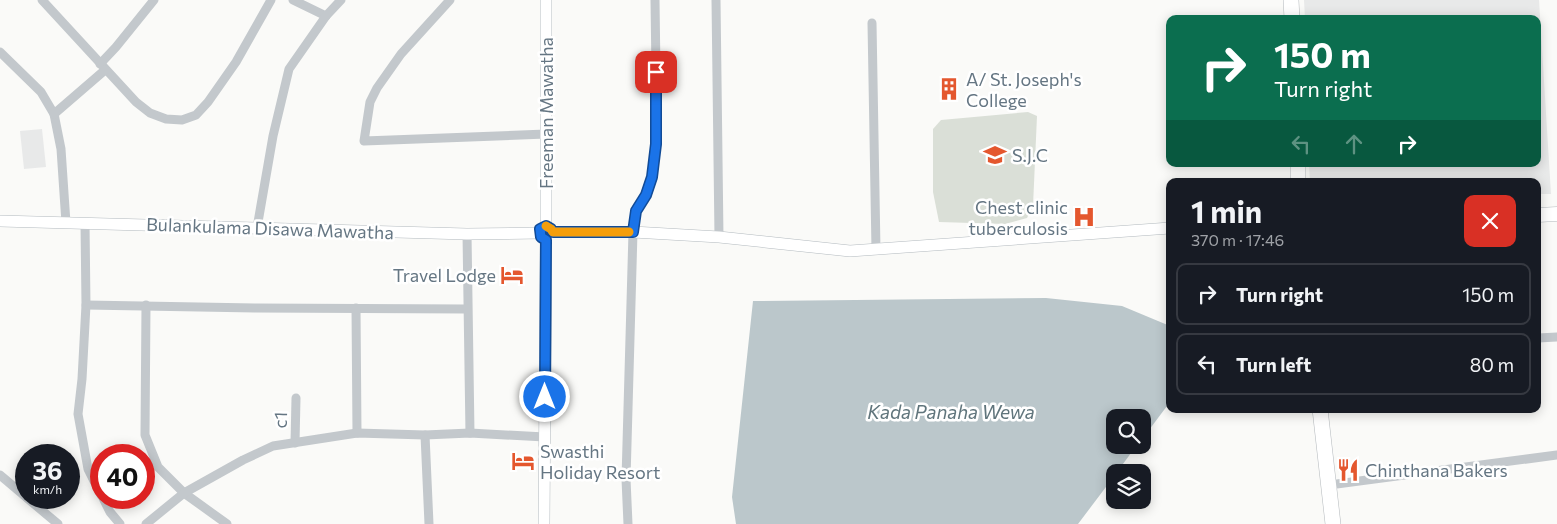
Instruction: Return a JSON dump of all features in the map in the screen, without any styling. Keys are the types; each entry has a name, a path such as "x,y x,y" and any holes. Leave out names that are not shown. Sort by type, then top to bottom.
{"highway":[{"path":"1291,0 1292,15"},
{"path":"1320,413 1334,524"}],"main road":[{"name":"Freeman Mawatha","path":"544,524 546,0"},
{"path":"1541,215 1557,214"},
{"name":"Bulankulama Disawa Mawatha","path":"0,221 467,234 633,232 719,237 850,251 1166,228"}],"street":[{"path":"42,0 136,102 150,113 166,119 182,120 196,115 208,102 236,62 271,0"},
{"path":"54,114 102,67 154,0"},
{"path":"293,0 326,16"},
{"path":"257,228 273,136 289,69 326,16 341,0"},
{"path":"450,0 400,54 377,88 370,102 364,141 546,134"},
{"path":"628,524 626,479 633,232 636,211 650,185 656,144 655,0"},
{"path":"716,0 719,237"},
{"path":"872,23 876,250"},
{"path":"0,52 41,92 54,114 60,149 66,223"},
{"path":"85,223 86,305 78,414 90,473"},
{"path":"467,234 470,433"},
{"path":"86,305 467,309"},
{"path":"146,305 145,435 158,467 184,493 228,524"},
{"path":"356,308 357,433"},
{"path":"1541,338 1557,337"},
{"name":"c1","path":"295,443 296,398"},
{"path":"146,524 184,493 243,460 273,446 357,433 425,435 470,433 545,437"},
{"path":"425,435 429,524"},
{"path":"1329,485 1557,455"},
{"path":"0,474 15,487"},
{"path":"41,509 58,524"},
{"path":"108,509 120,524"}],"shaded area":[{"path":"1304,0 1539,0 1540,15 1305,15"},
{"path":"1541,32 1551,194 1541,194 1541,178 1310,178 1309,167 1541,167"},
{"path":"1028,112 1037,116 1033,206 1027,218 1005,224 939,222 933,192 933,129 941,120"},
{"path":"42,129 46,167 24,169 20,131"}],"water":[{"name":"Kada Panaha Wewa","path":"1046,298 1122,306 1166,324 1166,407 1151,427 1151,409 1106,409 1106,454 1130,454 1123,464 1106,464 1106,487 1078,524 736,524 732,497 753,301"}],"slow traffic":[{"path":"546,226 553,232 629,232"}],"place":[{"name":"A/ St. Joseph's College","path":"949,89"},
{"name":"S.J.C","path":"995,155"},
{"name":"Chest clinic tuberculosis","path":"1084,217"},
{"name":"Travel Lodge","path":"512,275"},
{"name":"Swasthi Holiday Resort","path":"523,461"},
{"name":"Chinthana Bakers","path":"1348,470"}],"route":[{"path":"545,397 546,240 541,237 540,229 546,226 553,232 633,232 636,211 646,195 652,177 656,144 656,72"}]}
